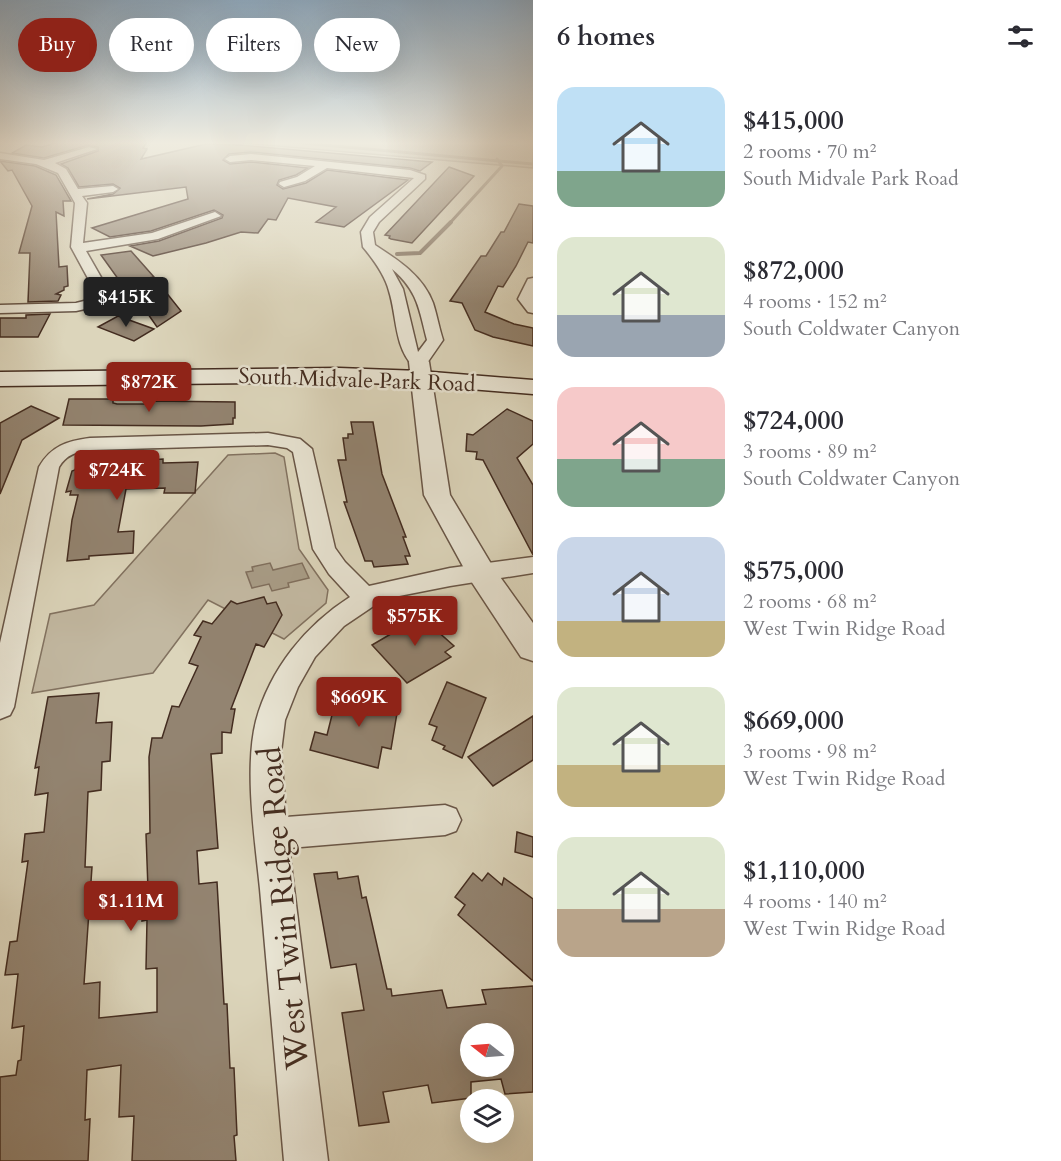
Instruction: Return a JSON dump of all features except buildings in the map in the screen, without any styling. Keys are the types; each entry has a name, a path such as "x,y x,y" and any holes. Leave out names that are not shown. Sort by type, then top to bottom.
{"main road":[{"name":"South Midvale Park Road","path":"0,363 287,358 419,370 533,387"},
{"name":"South Midvale Park Road","path":"0,379 330,375 419,370 533,370"}],"street":[{"path":"0,309 76,308 104,303 103,293 76,242 81,203 77,196"},
{"path":"402,196 374,220 367,232 369,247 403,271 423,298 435,340 419,370"},
{"path":"78,248 154,236 215,216"},
{"path":"375,251 396,289 410,353 419,370 437,495 482,574 533,648"},
{"path":"527,309 525,299 533,282"},
{"path":"0,707 49,467 61,446 268,439 299,441 304,453 312,503 324,549 337,568 367,599"},
{"name":"West Twin Ridge Road","path":"306,1161 271,834 267,752 271,720 285,684 306,650 335,618 377,592 450,577 533,565"},
{"path":"271,834 445,819"}],"shaded area":[{"path":"275,453 284,457 299,549 328,590 326,603 284,639 208,600 153,673 32,693 50,614 94,605 228,455"},
{"path":"270,563 273,570 302,563 309,578 288,583 289,587 272,591 269,584 252,588 246,572 253,571 252,567"}],"waterway":[{"path":"449,224 474,196"},
{"path":"397,254 420,253 449,224"}]}
